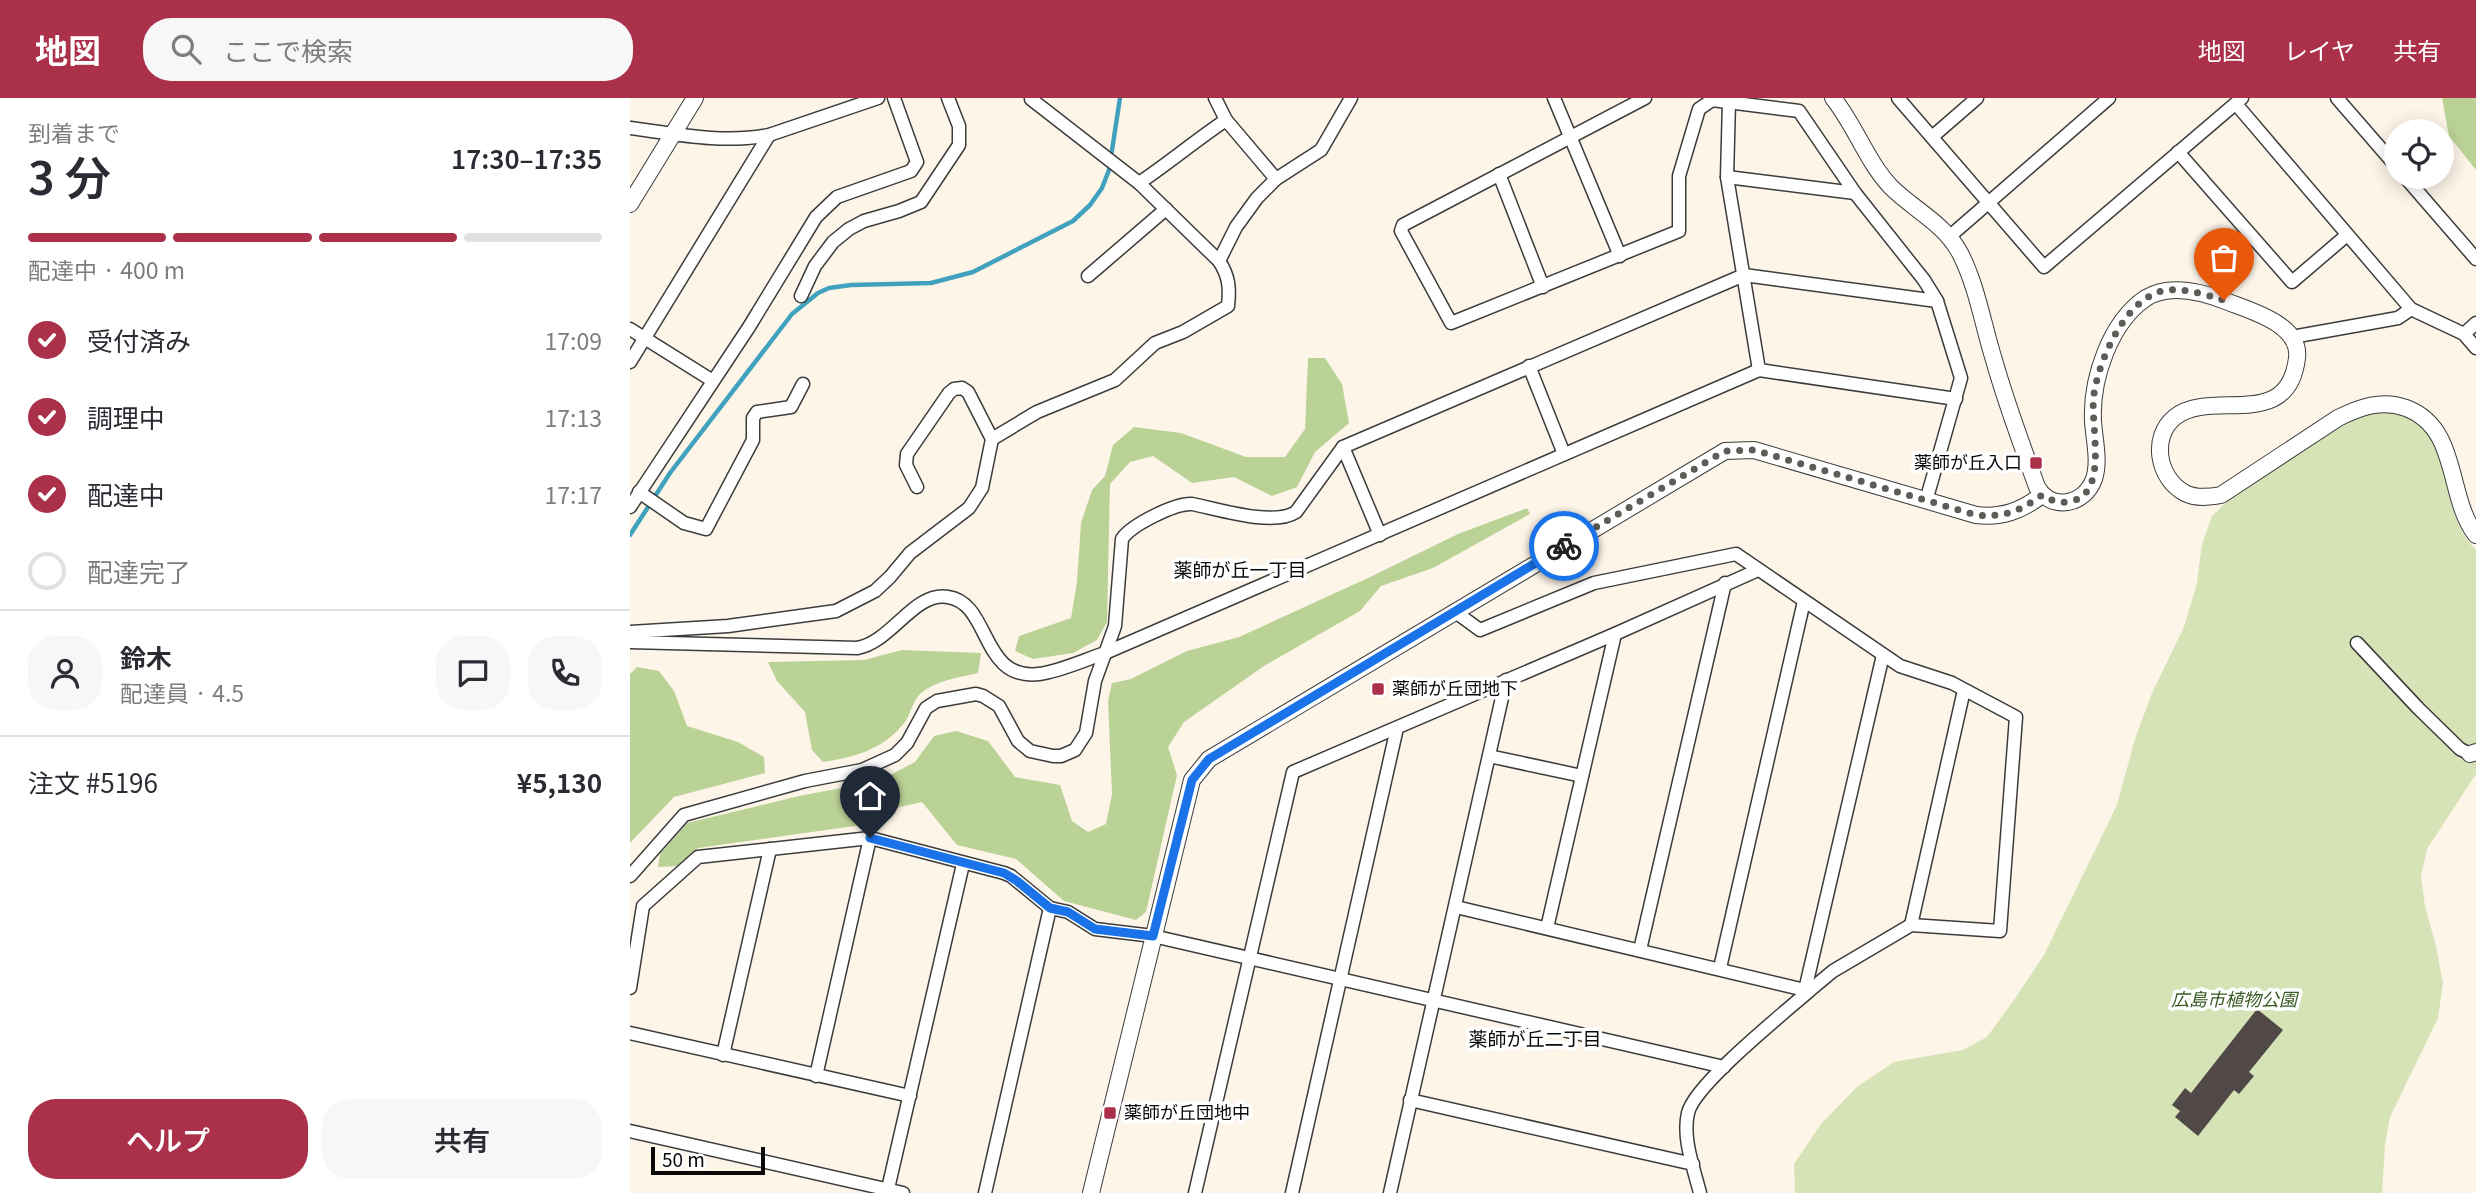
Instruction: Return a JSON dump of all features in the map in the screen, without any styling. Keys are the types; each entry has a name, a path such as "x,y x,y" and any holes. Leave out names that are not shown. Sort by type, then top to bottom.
{"street":[{"path":"630,204 695,98"},
{"path":"630,128 673,134 751,138 769,135 878,98"},
{"path":"630,507 642,494 749,327 807,229 827,204 836,197 911,171 917,162 894,98"},
{"path":"801,296 815,266 833,242 849,229 864,221 921,202 959,145 960,126 948,98"},
{"path":"1215,98 1226,120 1276,179"},
{"path":"1220,261 1243,216 1276,179 1321,150 1351,98"},
{"path":"1554,98 1620,256"},
{"path":"1645,98 1620,104 1570,138 1403,225 1401,231 1451,323 1679,231 1679,176 1699,109 1712,100 1798,111 1854,193 1924,280 1937,301 1961,379 1926,501"},
{"path":"1833,98 1892,188 1950,237 1959,252 1973,285 1994,363 2036,487 2042,495 2051,501 2070,502 2084,495 2090,487 2096,468 2094,395 2101,367 2123,322 2142,301 2165,290 2182,290 2224,300 2257,313 2292,337 2298,351 2293,375 2282,391 2269,401 2247,407 2204,407 2187,410 2174,418 2164,433 2159,453 2164,472 2172,484 2187,495 2205,498 2221,495 2359,407 2398,405 2415,411 2430,422 2443,441 2462,510 2476,535"},
{"path":"1898,98 2045,267 2239,101 2347,235 2412,309 2463,334 2476,348"},
{"path":"1932,137 1978,98"},
{"path":"1950,237 2109,98"},
{"path":"2337,98 2384,152"},
{"path":"992,439 1037,412 1115,380 1155,342 1183,332 1228,306 1230,287 1220,261 1139,183 1031,99"},
{"path":"1730,102 1727,177 1759,370"},
{"path":"1139,183 1226,120"},
{"path":"630,362 769,135"},
{"path":"2178,152 2292,282 2347,235"},
{"path":"1499,174 1543,287"},
{"path":"1727,177 1854,193"},
{"path":"2416,189 2476,258"},
{"path":"1088,276 1166,209"},
{"path":"630,876 684,815 805,780 862,770 895,755 907,743 926,708 937,701 976,694 990,698 1003,711 1023,747 1045,756 1068,754 1080,745 1086,733 1096,681 1115,626 1120,545 1126,533 1185,503 1273,519 1289,516 1296,512 1343,447 1744,275 1937,301"},
{"path":"2292,337 2398,318 2412,309"},
{"path":"2463,334 2476,323"},
{"path":"630,329 713,382"},
{"path":"1528,366 1564,454"},
{"path":"630,642 857,648 879,640 925,601 946,596 966,605 996,656 1006,666 1021,673 1041,674 1105,653 1759,370 1956,399"},
{"path":"642,494 684,523 706,529 753,440 753,418 757,412 791,407 803,384"},
{"path":"630,632 728,626 836,611 875,591 890,578 910,553 969,508 982,488 992,439 968,392 962,388 954,389 907,454 906,465 917,487"},
{"path":"1343,447 1380,535"},
{"path":"1091,1193 1192,780 1209,759 1725,451 1754,450 1976,515 2001,516 2021,510 2042,495"},
{"path":"1454,611 1480,630 1594,583 1736,554 1913,672 1952,683 2016,717 2000,932 1911,925 1833,971 1807,990 1695,1097 1688,1113 1687,1131 1700,1193"},
{"path":"1195,1193 1293,772 1758,570"},
{"path":"1640,950 1725,583"},
{"path":"1720,968 1804,601"},
{"path":"1547,928 1615,634"},
{"path":"2357,643 2417,708 2460,749 2473,753"},
{"path":"1807,990 1883,654"},
{"path":"1390,1193 1506,680"},
{"path":"1911,925 1964,690"},
{"path":"1292,1193 1397,728"},
{"path":"1489,756 1582,776"},
{"path":"630,917 698,858 870,838 1011,876 1050,908 1068,912 1095,929 1153,936 1724,1067"},
{"path":"816,1076 870,838"},
{"path":"723,1055 771,849"},
{"path":"888,1191 963,863"},
{"path":"630,988 643,906"},
{"path":"1455,907 1807,990"},
{"path":"985,1193 1050,908"},
{"path":"630,1033 909,1096"},
{"path":"1410,1100 1693,1164"},
{"path":"630,1131 903,1193"}],"green space":[{"path":"2442,98 2476,98 2476,170 2454,142 2454,119 2446,119"},
{"path":"1308,358 1325,358 1342,384 1349,423 1315,452 1297,487 1272,496 1234,477 1192,483 1153,456 1130,462 1110,484 1107,622 1097,640 1073,653 1033,659 1015,651 1019,636 1071,618 1077,582 1081,523 1092,490 1105,476 1113,445 1134,427 1181,433 1246,457 1285,457 1305,429"},
{"name":"広島市植物公園","path":"2393,411 2416,420 2432,437 2439,451 2457,520 2476,550 2476,774 2427,849 2421,876 2425,907 2443,983 2438,1018 2390,1117 2382,1193 1795,1193 1794,1164 1821,1124 1858,1086 1894,1062 1963,1050 1987,1037 2044,955 2117,805 2135,739 2152,693 2184,627 2197,583 2202,544 2212,516 2236,493 2342,421 2364,413"},
{"path":"1527,508 1530,514 1433,568 1381,586 1360,611 1264,666 1184,722 1168,747 1177,775 1146,912 1136,920 1064,901 1016,859 957,845 922,802 882,811 869,824 698,848 679,866 658,867 660,854 687,823 799,796 879,781 915,762 934,736 956,731 988,741 1015,777 1060,785 1072,821 1088,832 1106,824 1112,794 1108,701 1112,683 1131,679 1187,651 1239,637 1458,534"},
{"path":"902,650 981,653 978,673 941,682 921,693 905,722 879,745 858,754 823,762 812,750 805,712 777,681 768,662 864,660"},
{"path":"637,667 659,671 674,691 687,726 738,742 764,757 765,773 674,797 630,843 630,674"}],"building":[{"path":"2257,1009 2283,1030 2249,1072 2254,1076 2239,1094 2234,1090 2198,1136 2175,1117 2180,1111 2172,1105 2185,1088 2191,1093"}],"waterway":[{"path":"630,535 670,473 792,314 818,293 829,288 851,285 931,283 973,272 1073,221 1090,205 1102,188 1109,170 1120,98"}],"way so far":[{"path":"1564,546 1725,451 1754,450 1976,515 2001,516 2012,513 2042,495 2051,501 2070,502 2084,495 2094,478 2096,468 2093,409 2096,384 2106,354 2123,322 2142,301 2165,290 2182,290 2224,300"}],"place":[{"name":"薬師が丘入口","path":"2036,463"},
{"name":"薬師が丘団地下","path":"1378,689"},
{"name":"薬師が丘団地中","path":"1110,1113"}],"district":[{"name":"薬師が丘一丁目","path":"1240,570"},
{"name":"薬師が丘二丁目","path":"1535,1039"}],"route":[{"path":"870,838 1004,873 1050,908 1073,914 1095,929 1153,936 1192,780 1209,759 1564,546"}]}
